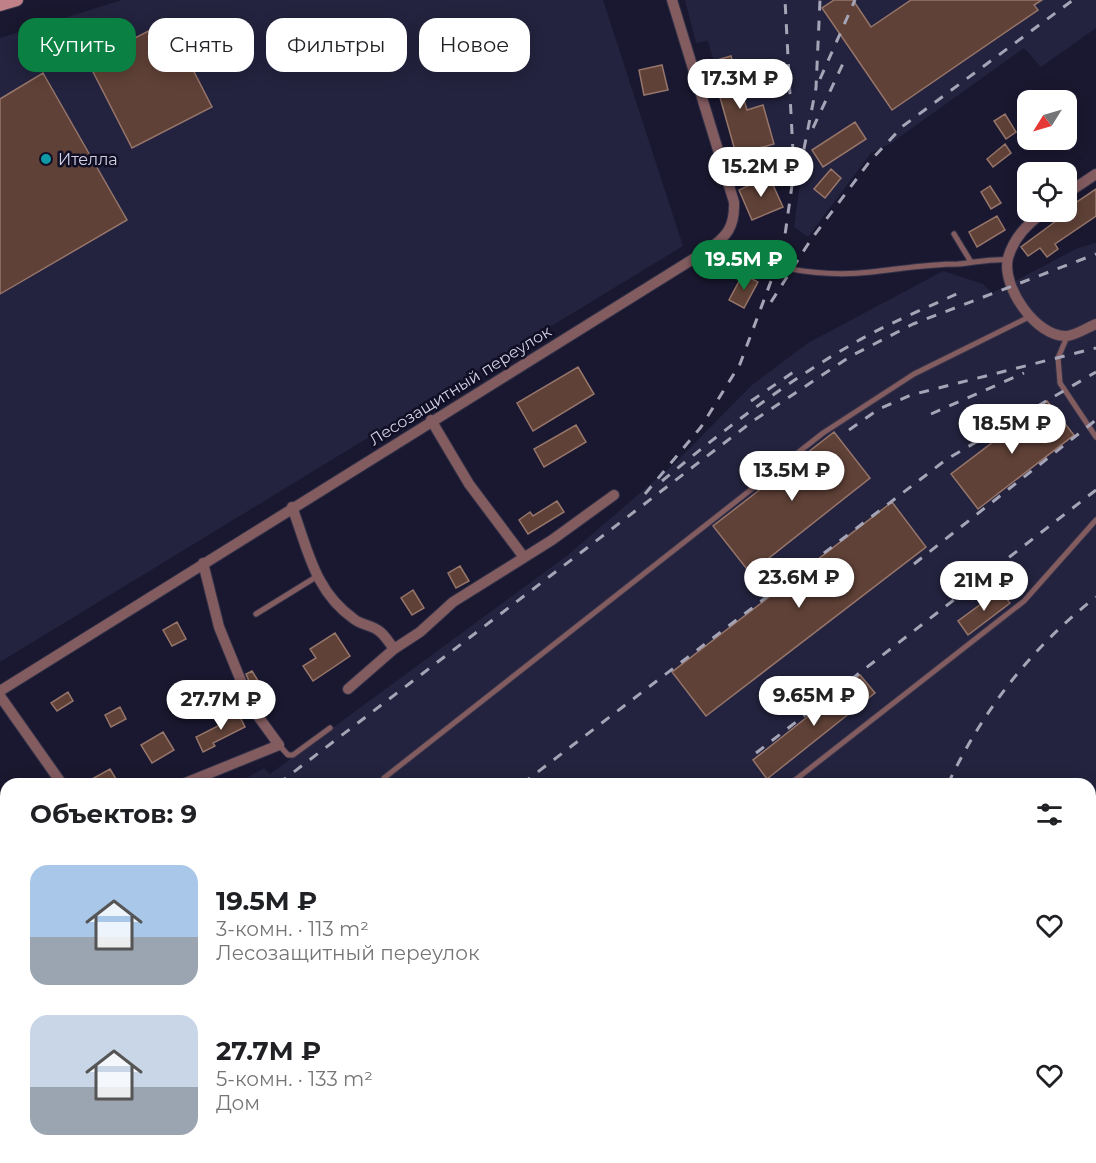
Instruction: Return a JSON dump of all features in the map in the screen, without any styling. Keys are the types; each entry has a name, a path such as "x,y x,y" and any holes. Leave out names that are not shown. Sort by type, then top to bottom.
{"street":[{"path":"0,5 17,0"},
{"name":"Лесозащитный переулок","path":"0,691 431,420 714,246 729,233 734,218 734,202 672,0"},
{"path":"1077,187 1096,174"},
{"path":"1031,222 1021,230 1008,260 1012,286 1029,317 1043,330 1067,337 1096,324"},
{"path":"431,420 469,484 523,556"},
{"path":"348,689 394,649 420,632 453,602 523,556 552,540 614,495"},
{"path":"292,507 321,586 354,619 380,631 394,649"},
{"path":"198,778 279,745 252,708 219,627 203,563"},
{"path":"0,696 58,778"}],"lane":[{"path":"954,234 971,262"},
{"path":"714,246 742,258 804,272 869,273 934,263 971,262 991,258 1008,260"},
{"path":"384,778 823,433 914,374 1029,317"},
{"path":"1067,337 1058,358 1060,383 1096,438"},
{"path":"798,778 1024,602 1096,520"},
{"path":"256,614 316,577"},
{"path":"279,745 288,755 293,754 330,728"}],"shaded area":[{"path":"122,0 603,0 683,246 0,662 0,38 18,32 18,72 136,72 136,18 64,18"},
{"path":"685,0 1096,0 1096,28 1041,67 1024,48 890,144 871,153 808,237 794,227 802,168 783,162 746,178 708,41 696,43"},
{"path":"1096,243 1096,778 246,778 264,768 270,774 568,555 675,463 752,385 808,343 943,271 983,284 992,293 1078,248"}],"building":[{"path":"834,0 853,0 871,27 911,0 1042,0 1034,5 1038,10 892,110 822,8"},
{"path":"148,31 148,72 194,72 212,107 132,148 93,72 136,72 136,37"},
{"path":"731,56 747,110 763,105 774,144 736,154 710,62"},
{"path":"662,65 668,90 644,95 639,70"},
{"name":"Ителла","path":"43,73 127,220 0,294 0,99"},
{"path":"1005,114 1016,132 1006,139 994,121"},
{"path":"855,122 866,139 823,167 812,150"},
{"path":"1005,144 1011,153 993,167 987,159"},
{"path":"831,169 841,178 825,198 814,189"},
{"path":"769,176 783,207 752,220 739,190"},
{"path":"990,186 1001,203 991,209 981,192"},
{"path":"1096,189 1096,216 1055,244 1058,249 1047,257 1040,248 1028,256 1021,247 1055,222 1077,222 1077,202"},
{"path":"997,216 1005,230 977,247 969,232"},
{"path":"743,274 758,282 744,308 729,300"},
{"path":"578,367 594,394 533,431 517,403"},
{"path":"1047,401 1074,435 978,509 951,474"},
{"path":"576,425 586,442 544,467 534,449"},
{"path":"834,432 870,478 750,573 713,526"},
{"path":"557,501 564,512 528,534 519,520 530,512 533,516"},
{"path":"892,502 926,547 706,716 672,672"},
{"path":"460,566 469,581 456,588 448,573"},
{"path":"413,590 424,608 412,615 401,598"},
{"path":"1000,590 1010,603 968,635 958,621"},
{"path":"177,622 186,639 172,646 163,630"},
{"path":"335,633 350,656 313,681 303,666 316,658 310,649"},
{"path":"252,671 270,700 260,706 246,674"},
{"path":"860,675 875,693 768,778 753,760"},
{"path":"68,692 73,701 57,711 51,703"},
{"path":"120,707 126,719 111,727 105,715"},
{"path":"237,711 245,727 213,743 215,746 203,752 196,737 222,724 219,719"},
{"path":"163,732 174,750 152,763 141,745"},
{"path":"110,769 115,778 94,778"}],"railway":[{"path":"645,494 701,427 740,364 783,249 794,171 785,0"},
{"path":"800,169 816,88 820,0"},
{"path":"820,79 855,0"},
{"path":"771,302 810,241 870,161 903,126 1073,0"},
{"path":"813,128 846,57"},
{"path":"286,778 753,421 851,356 913,324 1096,254"},
{"path":"662,481 753,409 800,376 876,331 961,292"},
{"path":"849,430 879,409 911,395 1096,348"},
{"path":"751,401 798,369"},
{"path":"530,778 947,459 1096,372"},
{"path":"931,414 1024,373"},
{"path":"914,564 1096,420"},
{"path":"756,753 1096,490"},
{"path":"951,778 976,731 1011,682 1051,637 1096,597"}],"place":[{"name":"Ителла","path":"46,159"}]}
